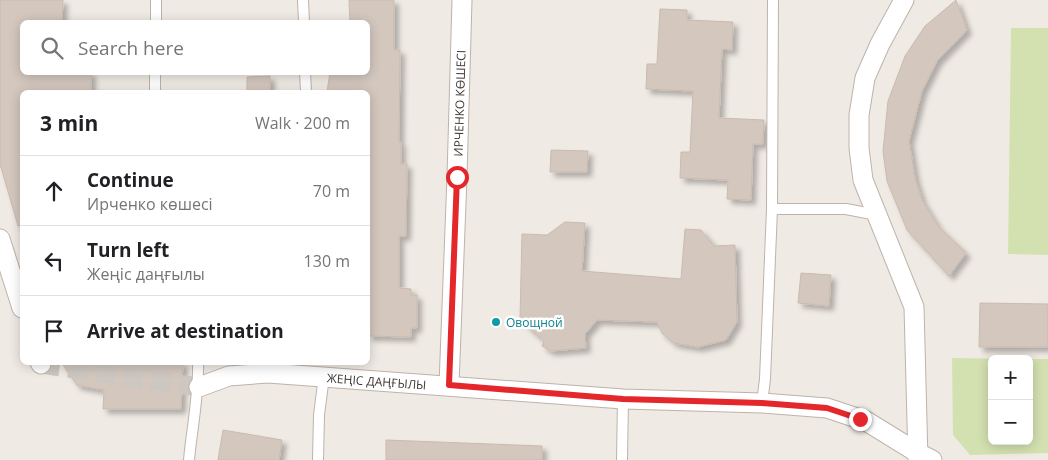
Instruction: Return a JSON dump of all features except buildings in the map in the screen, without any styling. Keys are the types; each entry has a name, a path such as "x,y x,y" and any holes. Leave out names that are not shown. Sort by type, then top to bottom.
{"street":[{"name":"ИРЧЕНКО КӨШЕСІ","path":"449,385 462,0"},
{"path":"904,0 880,44 865,78 859,115 859,148 863,180 914,306 923,458"},
{"path":"0,239 20,302"},
{"name":"ЖЕҢІС ДАҢҒЫЛЫ","path":"199,387 229,376 268,373 623,399 762,403 827,408 866,421 923,458"}],"lane":[{"path":"156,0 156,20"},
{"path":"303,0 304,20"},
{"path":"762,403 765,380 772,209 773,0"},
{"path":"155,75 155,90"},
{"path":"305,75 306,90"},
{"path":"772,209 846,209 877,215"},
{"path":"189,460 192,420 199,387 198,365"},
{"path":"318,460 319,415 324,376"},
{"path":"622,460 623,399"}],"green space":[{"path":"1011,28 1048,28 1048,255 1008,254"},
{"path":"952,358 988,358 988,445 1033,445 1033,359 1048,359 1048,453 970,455 953,435"}],"tunnel":[{"path":"48,365 199,387"}],"place":[{"name":"Овощной","path":"496,322"}],"route":[{"path":"457,177 449,385 623,399 762,403 827,408 860,419"}]}
